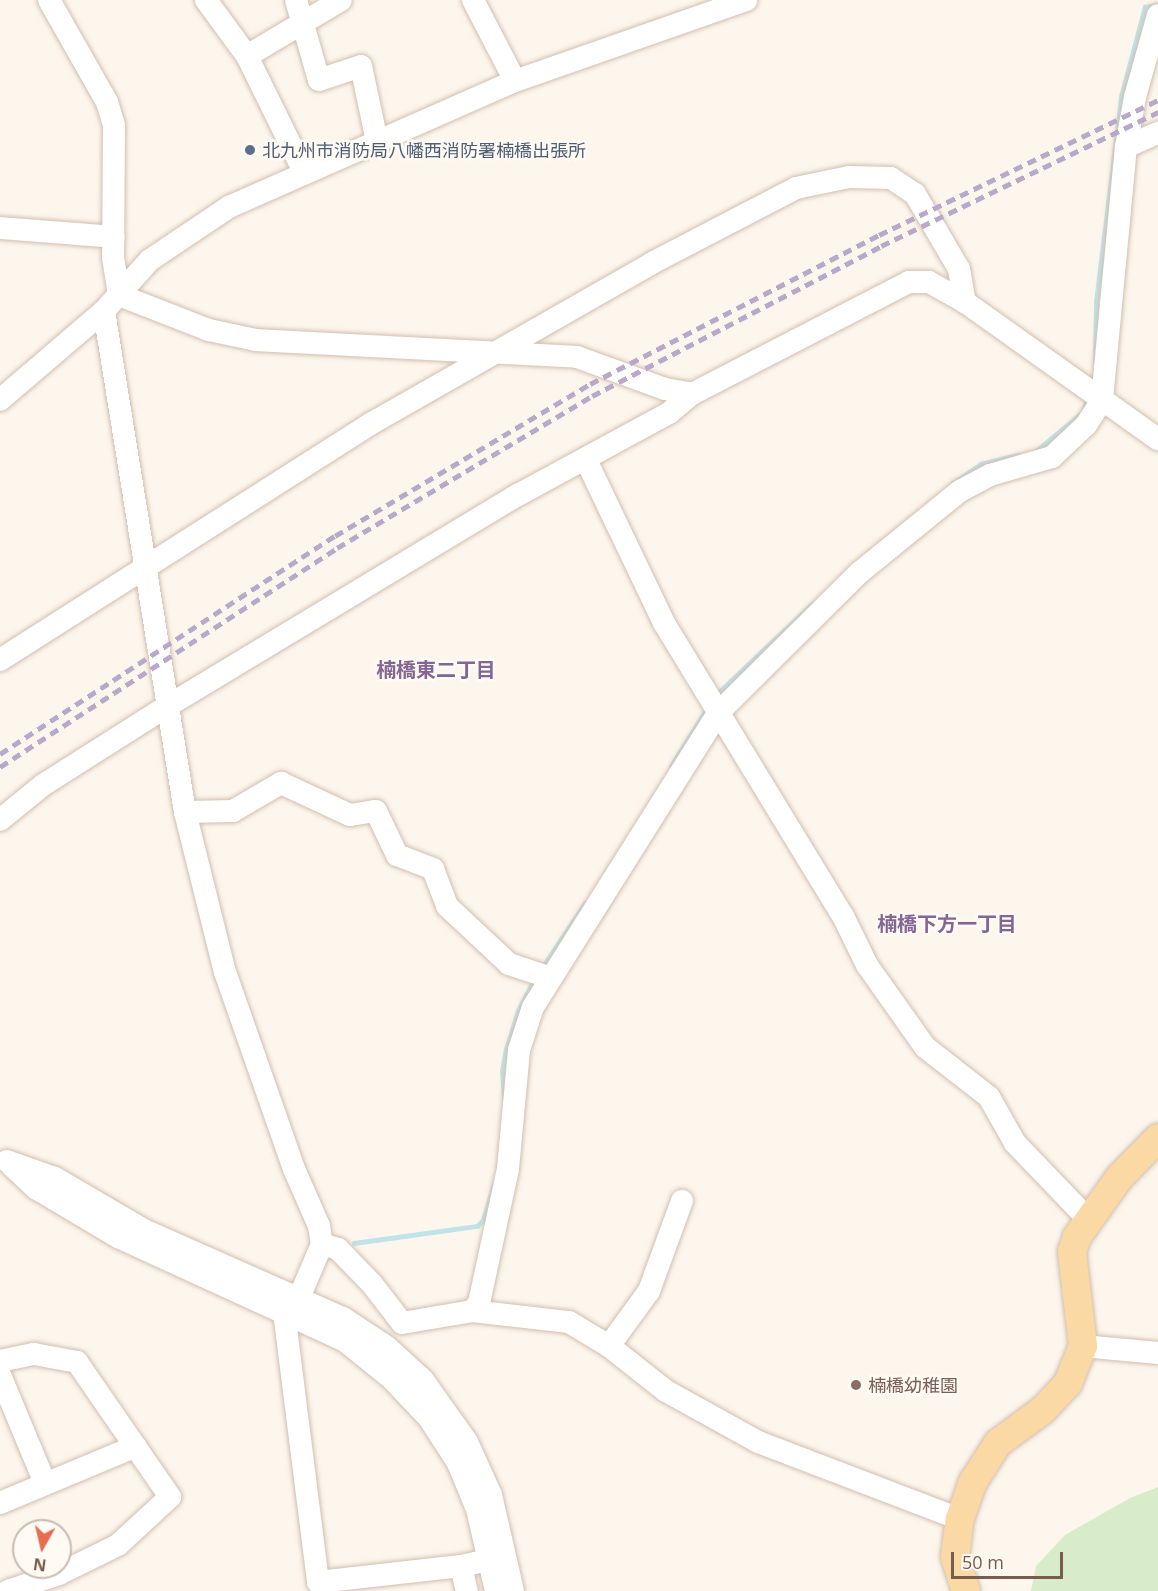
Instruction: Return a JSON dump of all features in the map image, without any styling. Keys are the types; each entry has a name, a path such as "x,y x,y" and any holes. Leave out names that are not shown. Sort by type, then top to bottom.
{"main road":[{"path":"966,1591 955,1557 960,1519 985,1460 1068,1383 1083,1346 1072,1252 1088,1219 1158,1138"}],"street":[{"path":"49,0 107,102 114,125 112,303 145,567 166,707 185,812 225,972 294,1169 319,1226 322,1244 292,1305 318,1582 461,1566 497,1558"},
{"path":"206,0 247,56 304,172"},
{"path":"296,0 319,80 361,66 377,141"},
{"path":"247,56 341,0"},
{"path":"473,0 515,81"},
{"path":"0,400 112,303 150,260 229,207 515,81 746,0"},
{"path":"472,1311 479,1303 508,1169 519,1050 533,1007 718,713 868,566 960,491 990,475 1052,457 1086,425 1102,400 1126,147 1135,97 1158,15 1154,0"},
{"path":"1126,147 1158,133"},
{"path":"0,660 372,423 748,210 796,188 849,177 891,178 915,194 958,269 965,302"},
{"path":"0,228 114,237"},
{"path":"0,820 43,785 166,707 518,495 669,413 692,394 909,282 929,282 965,302 1158,439"},
{"path":"112,303 209,330 256,340 577,357 665,389 692,394"},
{"path":"586,460 664,622 843,916 867,965 925,1047 989,1097 1015,1143 1088,1219"},
{"path":"185,812 233,811 281,783 350,815 376,811 397,855 434,868 447,906 509,964 551,978"},
{"path":"2,1162 55,1178 144,1230 292,1305 351,1324 387,1347 423,1380 467,1442 491,1495 497,1558 496,1591"},
{"path":"609,1346 649,1292 682,1201"},
{"path":"322,1244 338,1250 372,1284 402,1323 472,1311 569,1322 609,1346 666,1391 758,1442 960,1519"},
{"path":"1083,1346 1158,1353"},
{"path":"0,1361 34,1354 77,1362 170,1497 118,1545 62,1582 8,1591"},
{"path":"0,1375 45,1483"},
{"path":"0,1503 136,1446"},
{"path":"497,1558 513,1591"},
{"path":"461,1566 467,1591"}],"green space":[{"path":"1158,1487 1158,1591 1031,1591 1036,1566 1065,1535 1130,1498"}],"waterway":[{"path":"1095,362 1096,302 1121,97 1145,7 1158,5"},
{"path":"1035,452 1083,412 1088,396"},
{"path":"953,483 981,464 1018,455"},
{"path":"716,695 812,604"},
{"path":"671,766 708,707"},
{"path":"542,968 585,903"},
{"path":"504,1098 502,1072 506,1050 518,1011 534,980"},
{"path":"354,1243 477,1226 483,1220 494,1183"}],"railway":[{"path":"0,754 335,536 590,384 879,235 1158,100"},
{"path":"0,767 337,548 592,396 881,246 1158,112"}],"place":[{"name":"北九州市消防局八幡西消防署楠橋出張所","path":"250,150"},
{"name":"楠橋幼稚園","path":"856,1385"}],"district":[{"name":"楠橋東二丁目","path":"436,669"},
{"name":"楠橋下方一丁目","path":"947,923"}]}
